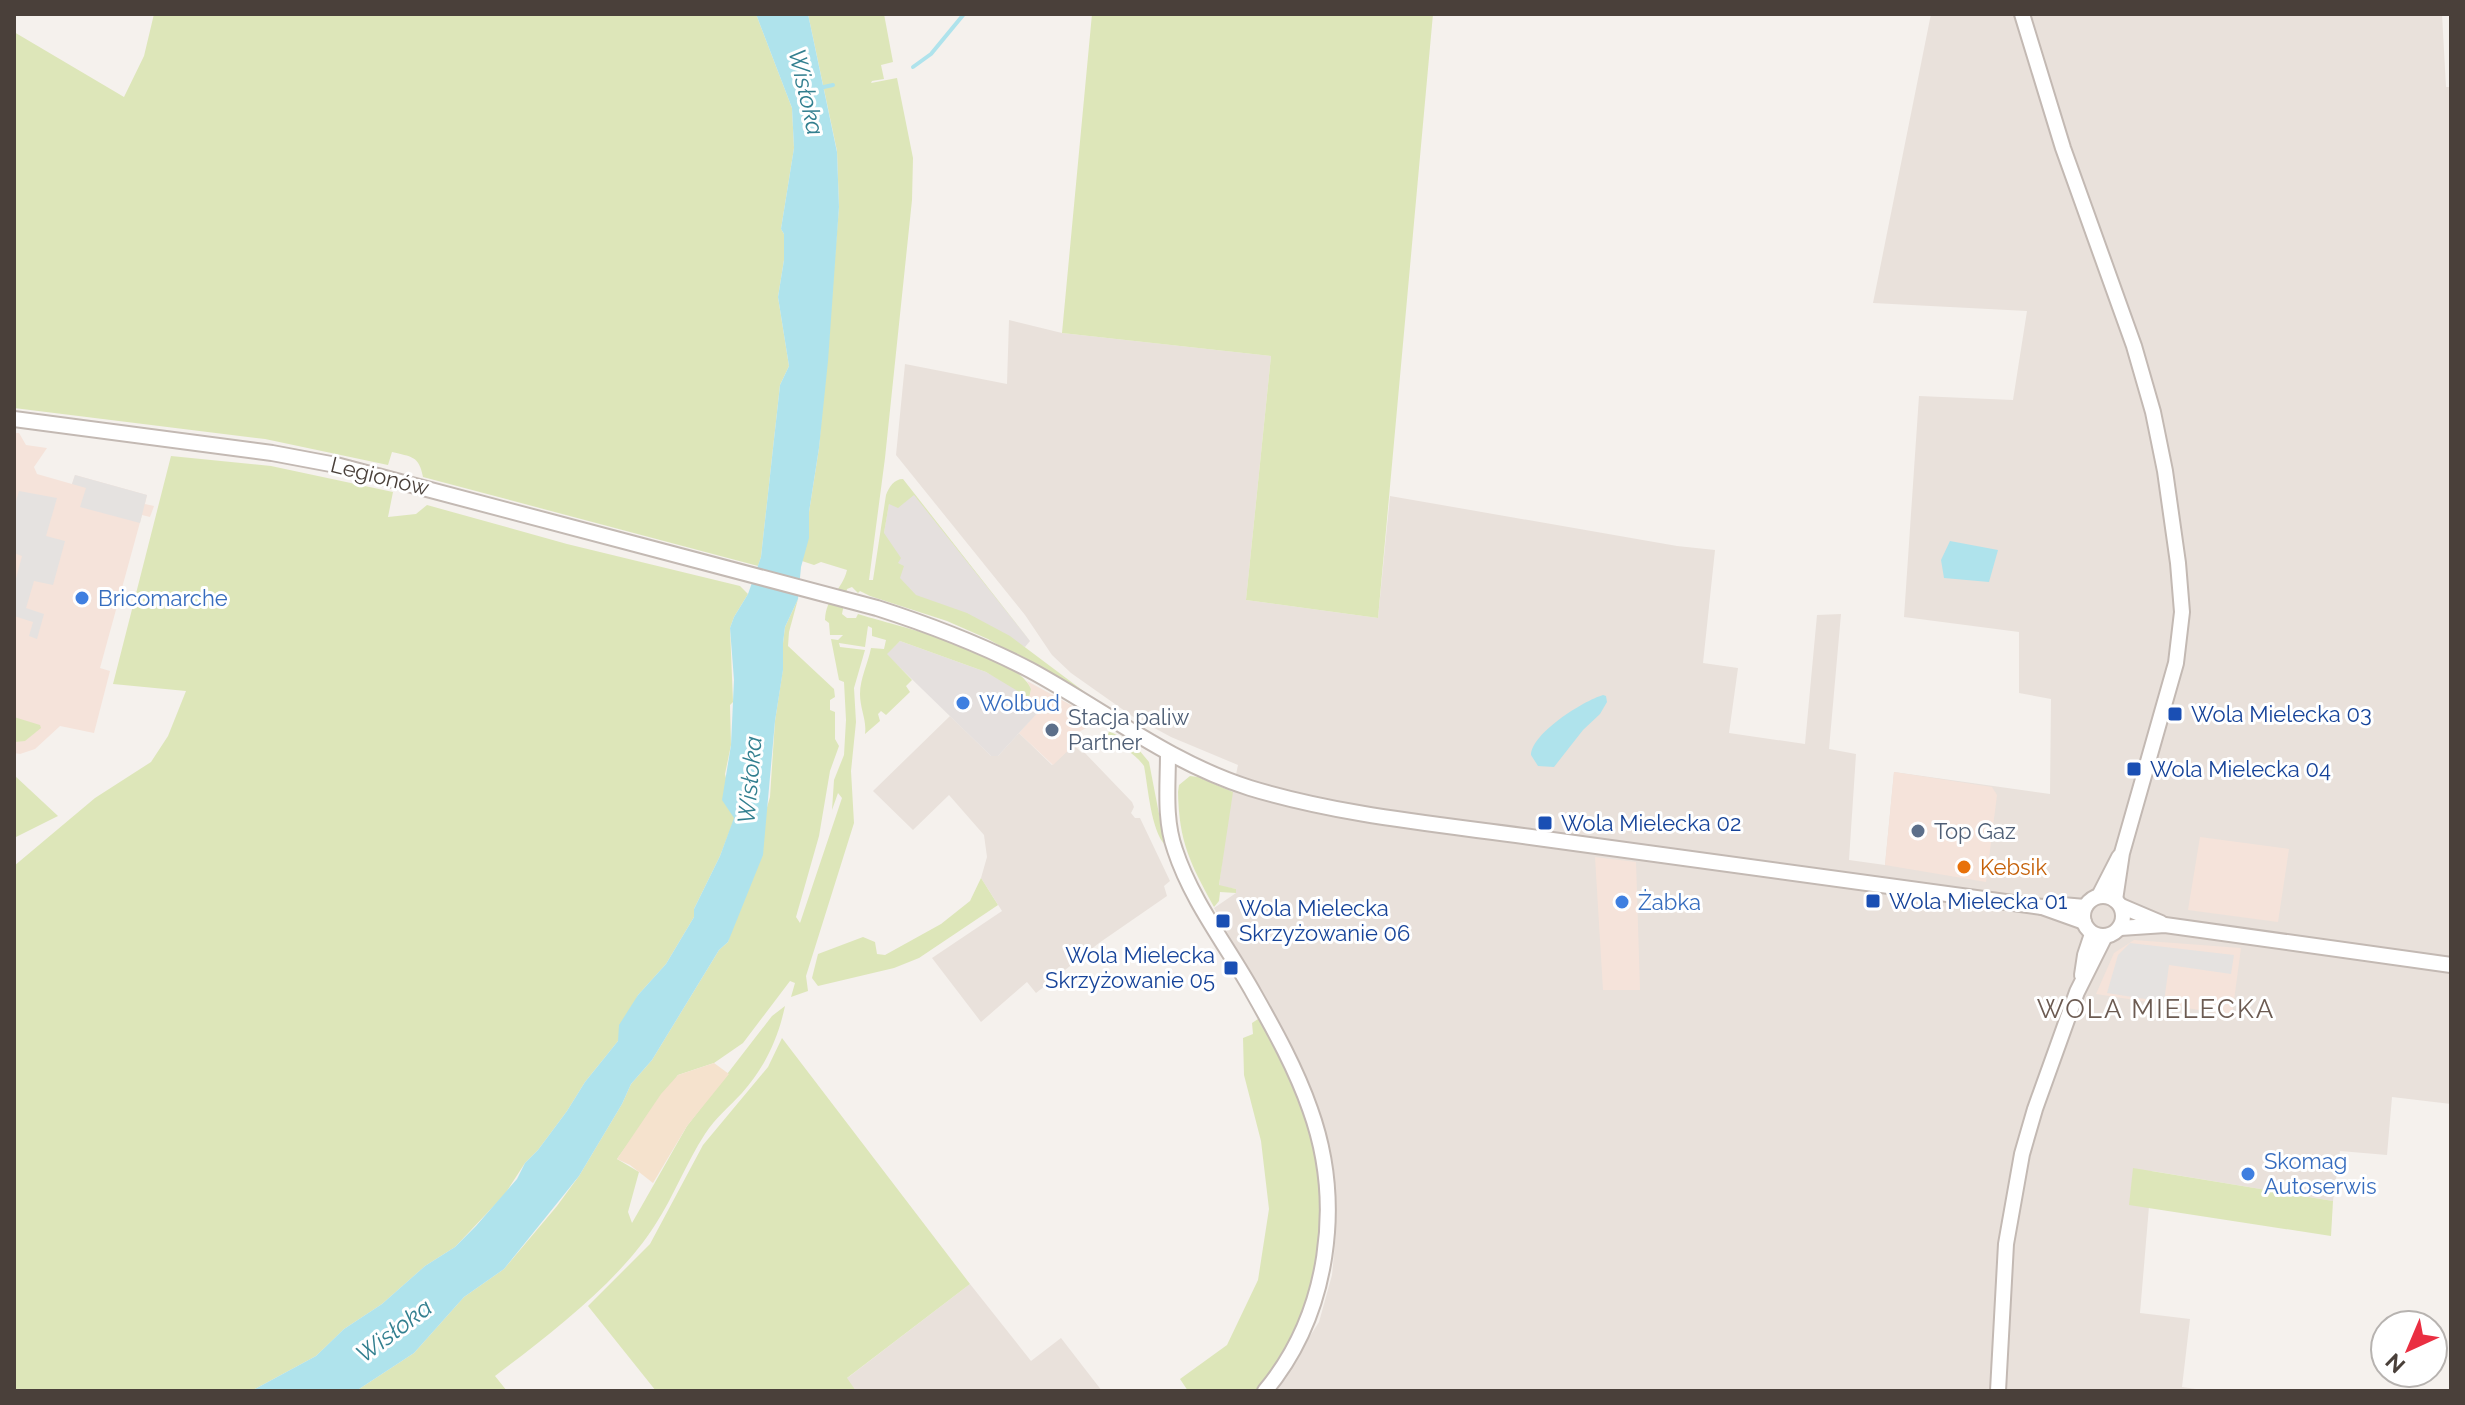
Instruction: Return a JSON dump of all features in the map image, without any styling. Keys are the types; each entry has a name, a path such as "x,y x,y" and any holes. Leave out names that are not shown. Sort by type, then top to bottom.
{"street":[{"path":"2022,14 2063,148 2134,346 2153,412 2165,471 2182,612 2176,663 2122,853 2118,903 2124,917 2120,928 2113,934 2092,925"},
{"name":"Legionów","path":"14,419 305,458 859,603 944,630 987,648 1032,671 1168,753 1287,799 1363,813 2042,907 2062,905 2092,925"},
{"path":"1168,753 1167,811 1175,850 1196,895 1289,1060 1312,1112 1324,1167 1328,1224 1317,1294 1294,1348 1265,1391"},
{"path":"1998,1391 2006,1244 2022,1154 2082,979 2092,925 2092,899 2099,896 2122,853"},
{"path":"2099,896 2165,925"},
{"path":"2120,928 2165,925 2451,965"}],"shaded area":[{"path":"1931,14 2442,14 2446,87 2451,87 2451,1104 2392,1097 2387,1155 2340,1151 2333,1201 2152,1171 2140,1313 2190,1319 2182,1387 2210,1391 1275,1391 1319,1322 1332,1275 1336,1232 1333,1174 1319,1112 1297,1060 1214,908 1236,893 1236,889 1219,886 1228,813 1238,765 1171,737 1132,716 1071,673 1052,655 1025,615 896,455 905,364 1007,384 1009,320 1062,333 1271,356 1246,600 1378,618 1390,496 1715,550 1703,663 1738,668 1729,733 1805,744 1817,615 1841,614 1829,749 1856,754 1849,860 1885,865 1894,772 2050,794 2051,699 2019,693 2019,632 1904,617 1919,396 2013,400 2027,311 1873,303"},
{"path":"14,433 19,433 26,445 47,448 34,467 37,474 72,484 75,475 147,495 145,504 154,506 150,517 142,515 100,668 110,671 94,733 60,726 35,749 20,754 14,753"},
{"path":"75,475 147,495 140,523 80,507 86,488 72,484"},
{"path":"906,484 1030,641 1025,647 883,587 884,533 889,503"},
{"path":"19,491 57,498 46,536 65,541 53,585 34,581 26,608 44,614 37,639 29,636 33,622 14,616 14,586 22,556 14,553 14,508"},
{"path":"900,641 986,672 1016,688 1042,708 998,756 991,756 886,654"},
{"path":"1027,681 1104,723 1077,733 1079,738 1074,745 1053,765 1019,733 1041,708 1029,698 1031,689"},
{"path":"950,716 991,756 998,756 1019,733 1052,765 1074,745 1084,752 1132,802 1134,807 1131,813 1135,818 1140,818 1170,881 1164,886 1167,896 1099,943 1036,993 1027,982 981,1022 932,958 1002,911 981,878 987,857 984,835 949,795 913,830 873,791"},
{"path":"1894,772 1992,787 1997,795 1986,882 1885,865"},
{"path":"2200,837 2289,849 2278,922 2188,910"},
{"path":"1595,857 1636,862 1640,990 1603,990"},
{"path":"2134,940 2241,948 2232,1015 2096,994 2114,953"},
{"path":"2130,943 2234,955 2231,974 2169,965 2164,1002 2107,993 2118,955"},
{"path":"970,1284 1031,1361 1061,1338 1102,1391 856,1391 846,1379"}],"green space":[{"path":"154,14 756,14 792,108 794,148 781,229 784,234 784,260 778,297 789,366 780,385 758,566 423,477 416,461 392,452 388,465 265,439 14,408 14,32 124,97 144,56"},
{"path":"808,14 884,14 893,62 881,65 884,79 871,83 897,78 913,158 912,200 869,580 873,580 886,495 892,484 903,479 1030,641 914,495 898,508 889,504 884,533 901,558 898,563 904,566 900,578 916,595 967,613 1010,636 1086,693 988,639 947,621 860,591 858,593 852,587 847,589 842,614 847,618 856,618 858,614 979,652 1021,676 1031,689 1029,698 986,672 900,641 887,654 912,680 906,686 910,692 886,715 881,711 878,714 880,721 865,734 861,683 871,648 884,649 886,640 872,636 872,628 868,626 865,647 839,643 840,647 865,650 854,688 856,722 851,771 854,823 806,976 808,991 791,997 795,983 790,981 743,1043 714,1063 678,1075 617,1159 639,1172 628,1212 632,1223 687,1126 772,1016 785,1006 779,1030 764,1063 742,1093 709,1128 655,1225 622,1267 582,1306 495,1376 507,1391 356,1391 414,1353 464,1297 504,1269 557,1206 579,1176 631,1084 652,1060 719,950 728,942 770,797 785,627 798,599 788,646 834,689 835,697 830,700 830,710 835,712 835,739 839,746 830,771 819,836 796,917 800,923 842,798 838,793 832,810 834,780 844,755 846,720 844,682 839,680 831,639 838,640 843,635 830,635 829,623 825,620 828,605 847,570 821,562 814,565 802,561 808,538 819,448 839,207 837,151"},
{"path":"1092,14 1433,14 1378,618 1246,600 1271,356 1062,333"},
{"path":"171,456 271,466 393,492 388,517 416,514 427,505 567,544 740,586 748,594 730,628 733,702 730,705 731,745 725,774 735,817 694,909 694,917 666,964 638,995 618,1041 505,1194 455,1247 425,1266 382,1304 344,1329 316,1356 251,1391 14,1391 14,866 95,798 151,762 168,736 186,691 113,684"},
{"path":"14,717 40,725 41,728 25,741 15,742"},
{"path":"1109,731 1134,744 1149,762 1165,845 1153,819 1144,766 1108,735"},
{"path":"14,775 58,816 14,838"},
{"path":"1190,776 1233,792 1219,885 1236,889 1236,893 1220,892 1219,901 1214,907 1192,864 1181,825 1179,785"},
{"path":"981,878 998,905 919,958 894,968 818,986 812,978 818,954 863,937 875,942 877,954 885,955 941,924 970,901"},
{"path":"1261,1017 1297,1087 1314,1150 1320,1223 1317,1258 1297,1327 1257,1391 1188,1391 1180,1379 1227,1345 1258,1280 1269,1209 1261,1141 1244,1075 1243,1038 1253,1034 1252,1023"},
{"path":"782,1038 970,1284 847,1378 856,1391 656,1391 588,1306 650,1244 703,1145 768,1067"},
{"path":"2133,1168 2333,1201 2331,1236 2129,1205"}],"sand":[{"path":"714,1063 729,1074 687,1126 653,1183 617,1159 661,1094 678,1075"}],"water":[{"name":"Wisłoka","path":"756,14 808,14 837,152 839,207 828,361 809,512 809,538 801,567 798,599 785,627 763,855 728,942 719,950 652,1060 631,1084 579,1176 504,1269 464,1297 414,1353 356,1391 251,1391 316,1356 344,1329 382,1304 425,1266 455,1247 517,1179 525,1163 538,1150 618,1041 619,1025 638,995 666,964 694,917 694,909 720,856 734,818 722,800 731,745 734,680 730,628 748,594 761,557 780,385 789,366 778,297 784,260 784,234 781,229 794,148 792,108"},
{"path":"1950,541 1998,550 1989,582 1944,578 1941,560"},
{"path":"1603,695 1607,702 1600,714 1554,767 1538,766 1531,755 1540,737 1572,711"}],"waterway":[{"path":"913,67 931,54 964,14"},
{"name":"Wisłoka","path":"819,88 833,85"}],"place":[{"name":"Bricomarche","path":"82,598"},
{"name":"Wolbud","path":"963,703"},
{"name":"Wola Mielecka 03","path":"2175,714"},
{"name":"Stacja paliw Partner","path":"1052,730"},
{"name":"Wola Mielecka 04","path":"2134,769"},
{"name":"Wola Mielecka 02","path":"1545,823"},
{"name":"Top Gaz","path":"1918,831"},
{"name":"Kebsik","path":"1964,867"},
{"name":"Wola Mielecka 01","path":"1873,901"},
{"name":"Żabka","path":"1622,902"},
{"name":"Wola Mielecka Skrzyżowanie 06","path":"1223,921"},
{"name":"Wola Mielecka Skrzyżowanie 05","path":"1231,968"},
{"name":"Skomag Autoserwis","path":"2248,1174"}],"district":[{"name":"WOLA MIELECKA","path":"2156,1009"}]}
